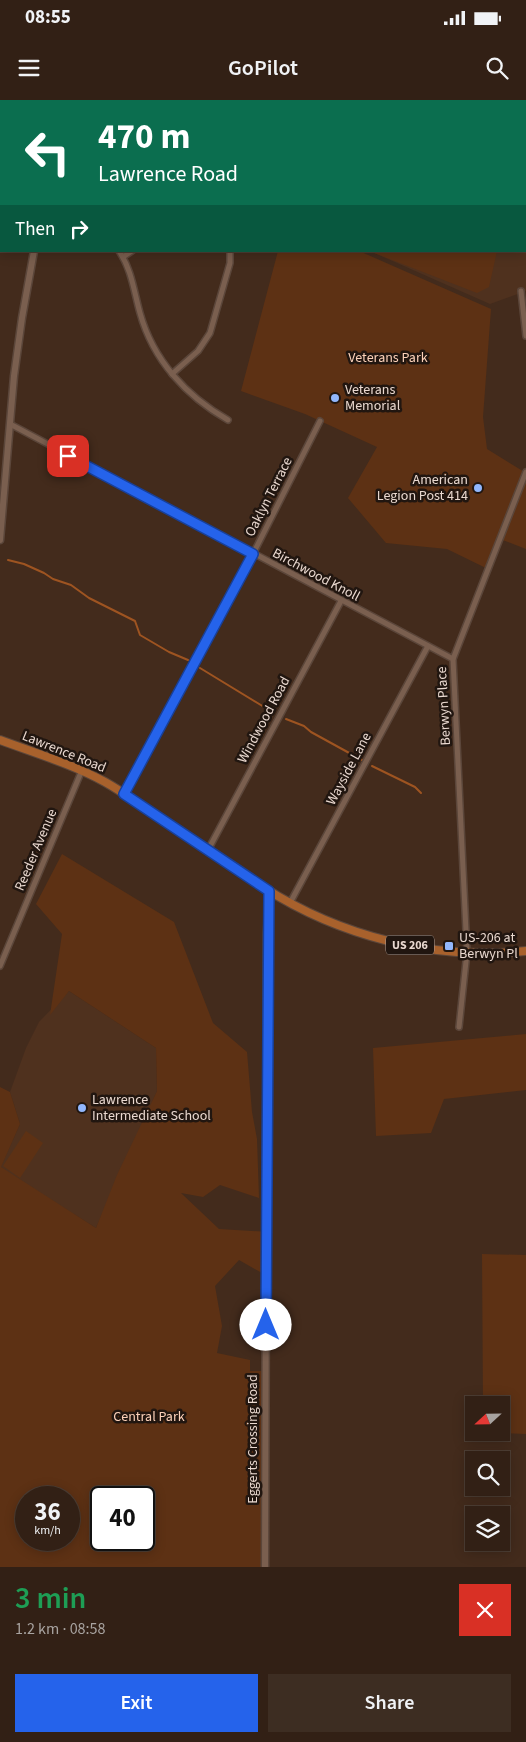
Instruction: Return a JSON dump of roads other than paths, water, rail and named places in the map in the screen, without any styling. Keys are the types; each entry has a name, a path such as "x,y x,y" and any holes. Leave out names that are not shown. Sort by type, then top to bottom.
{"main road":[{"name":"Lawrence Road","path":"0,740 82,770 124,794 269,891 330,922 373,937 424,948 467,952 526,951"}],"street":[{"path":"0,540 1,506 19,338 34,252"},
{"path":"172,374 198,351 210,333 230,263 230,252"},
{"path":"121,254 132,279 137,304 154,348 172,374 193,396 228,420"},
{"path":"521,291 526,336"},
{"name":"Oaklyn Terrace","path":"124,794 253,554 320,421"},
{"name":"Birchwood Knoll","path":"10,424 453,659"},
{"name":"Berwyn Place","path":"459,1027 467,952 453,659 526,472"},
{"name":"Windwood Road","path":"208,850 341,601"},
{"name":"Wayside Lane","path":"290,903 428,646"},
{"name":"Reeder Avenue","path":"0,966 82,770"},
{"name":"Eggerts Crossing Road","path":"265,1567 267,934 269,891"}],"waterway":[{"path":"8,560 24,564 53,579 71,585 89,598 135,621 140,635 169,652 188,660"},
{"path":"200,668 274,713"},
{"path":"286,719 304,726 311,732 362,760"},
{"path":"372,766 415,787 421,793"}],"place":[{"name":"Veterans Memorial","path":"335,398"},
{"name":"American Legion Post 414","path":"478,488"},
{"name":"US-206 at Berwyn Pl","path":"449,946"},
{"name":"Lawrence Intermediate School","path":"82,1108"}],"park label":[{"name":"Veterans Park","path":"388,358"},
{"name":"Central Park","path":"149,1417"}]}
